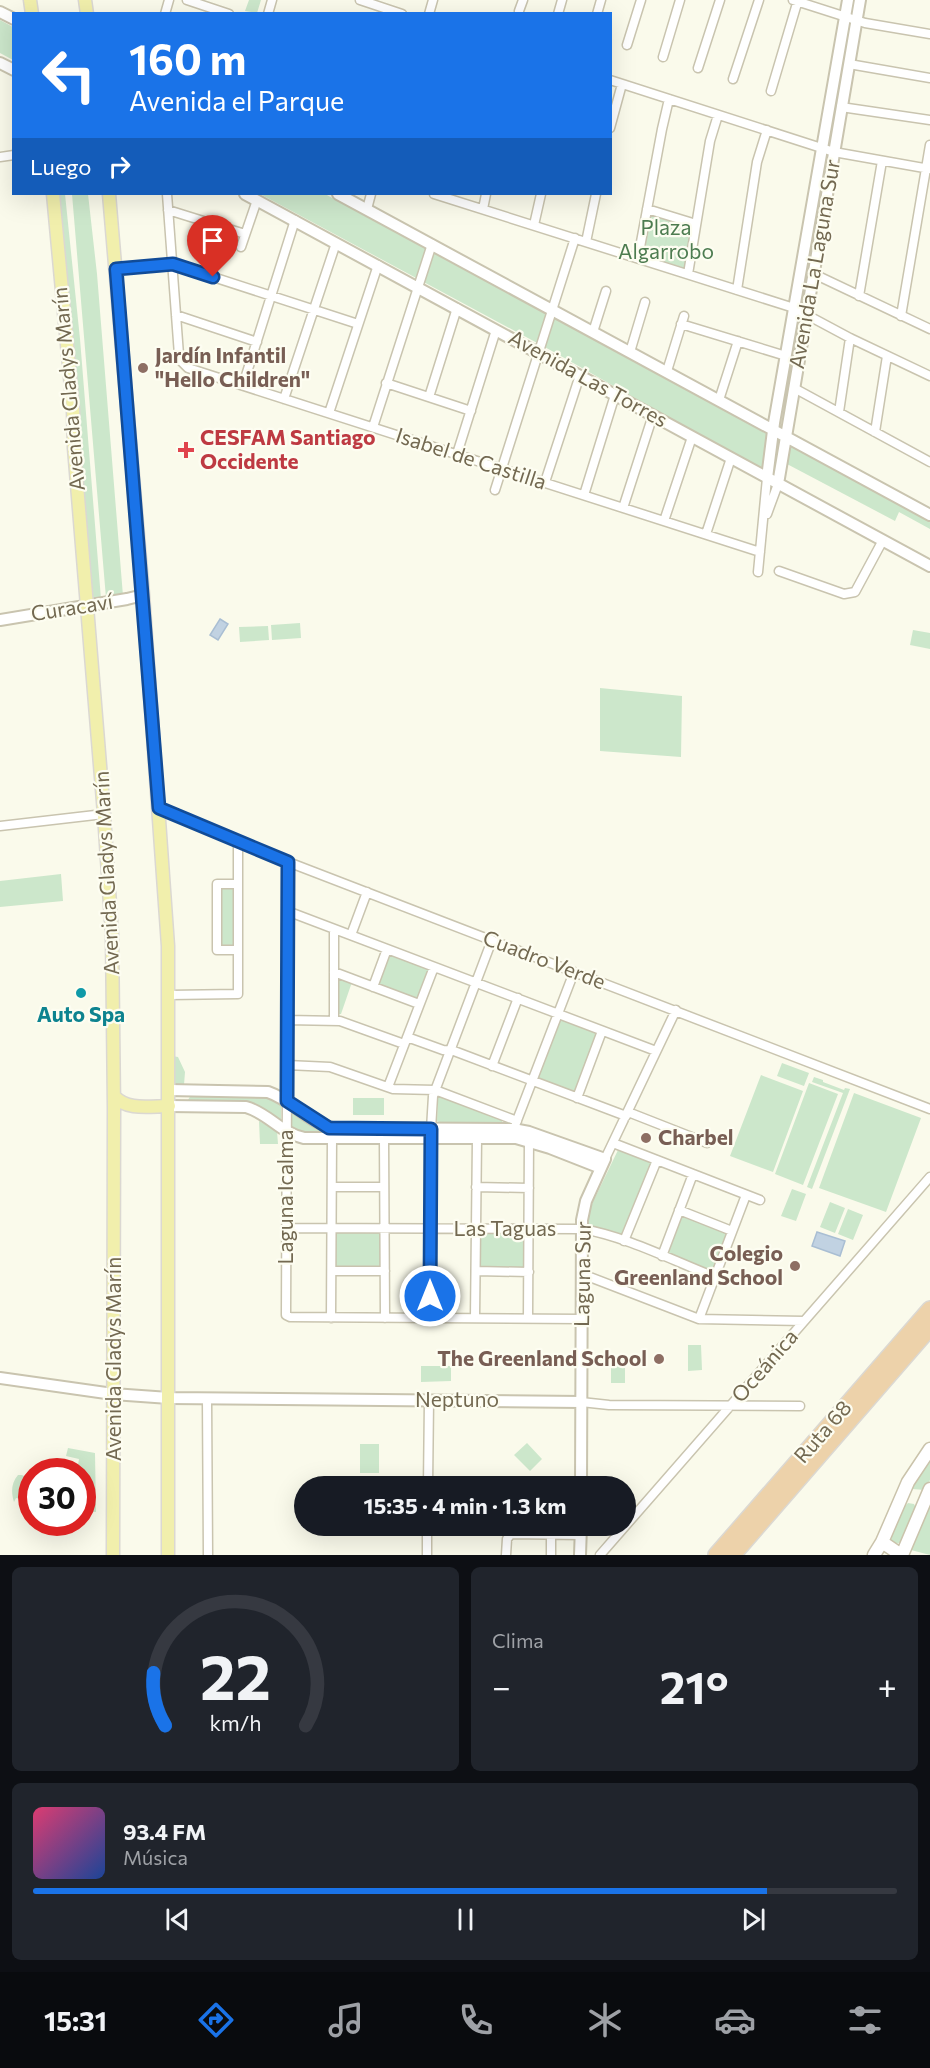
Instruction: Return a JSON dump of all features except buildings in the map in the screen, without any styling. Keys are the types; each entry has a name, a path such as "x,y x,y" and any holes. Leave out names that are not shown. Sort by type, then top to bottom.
{"highway":[{"name":"Ruta 68","path":"717,1555 930,1309"},
{"name":"Ruta 68","path":"733,1555 930,1328"}],"main road":[{"name":"Avenida Gladys Marín","path":"53,195 73,409 112,935 113,1555"},
{"path":"109,195 143,595 166,905 169,995 168,1555"},
{"path":"114,1096 120,1102 131,1106 169,1106"},
{"path":"874,1555 882,1542 899,1499 913,1473 930,1449"},
{"path":"899,1499 929,1494"},
{"path":"882,1542 901,1555 929,1494"}],"street":[{"path":"187,0 218,12"},
{"path":"360,0 396,12"},
{"path":"519,11 523,0"},
{"path":"627,45 641,0"},
{"path":"663,57 680,0"},
{"path":"698,68 720,0"},
{"path":"734,79 759,0"},
{"name":"Avenida La Laguna Sur","path":"758,572 774,429 848,0"},
{"name":"Avenida La Laguna Sur","path":"763,526 778,484 787,436 860,0"},
{"path":"771,91 796,1 856,20 930,34"},
{"path":"849,64 930,78"},
{"path":"612,81 834,152 928,168"},
{"path":"612,121 622,84"},
{"path":"638,258 669,99"},
{"path":"841,107 930,120"},
{"path":"688,274 710,141 718,115"},
{"path":"737,290 756,162 767,130"},
{"path":"902,316 930,145"},
{"path":"859,296 882,161"},
{"path":"167,195 176,315 257,342"},
{"name":"Avenida Las Torres","path":"247,195 539,353 578,380 615,395 653,415 930,566"},
{"name":"Avenida Las Torres","path":"340,195 930,515"},
{"path":"367,209 371,195"},
{"path":"437,195 794,308 930,376"},
{"path":"483,209 486,195"},
{"path":"534,225 541,195"},
{"path":"586,242 596,195"},
{"path":"241,247 257,200"},
{"path":"647,209 696,224"},
{"path":"168,210 245,234"},
{"path":"243,385 295,220"},
{"path":"495,490 575,238"},
{"path":"285,399 336,243"},
{"path":"372,427 432,244"},
{"path":"116,269 173,264 358,324"},
{"path":"329,413 378,265"},
{"path":"813,274 930,329"},
{"path":"593,332 606,291"},
{"path":"630,352 645,302"},
{"path":"429,397 457,308"},
{"name":"Isabel de Castilla","path":"176,315 179,355 183,364 191,369 760,552"},
{"path":"667,372 683,320 786,356"},
{"path":"457,454 496,330"},
{"path":"839,412 850,338"},
{"path":"719,400 738,341"},
{"path":"875,432 887,356"},
{"path":"545,483 578,380"},
{"path":"386,383 471,411"},
{"path":"794,388 875,432 930,458"},
{"path":"584,495 615,395"},
{"path":"623,508 653,415"},
{"path":"664,521 692,437"},
{"path":"706,534 731,458"},
{"path":"779,571 844,594 850,594 855,592 883,540"},
{"name":"Curacaví","path":"0,620 143,595"},
{"name":"Cuadro Verde","path":"159,808 288,862 930,1109"},
{"path":"0,826 104,814"},
{"path":"169,995 238,994 238,840"},
{"name":"Laguna Icalma","path":"288,862 287,1317 331,1318"},
{"path":"237,884 217,884 217,950 237,950"},
{"path":"351,935 367,892"},
{"path":"288,911 656,1051"},
{"path":"334,928 334,1020"},
{"path":"430,1318 431,1134 435,1090 492,940"},
{"path":"373,987 387,949"},
{"path":"388,1087 434,967"},
{"path":"334,972 419,1005"},
{"path":"515,1125 574,972"},
{"path":"492,1066 518,998"},
{"name":"Laguna Sur","path":"581,1476 584,1208 676,1010"},
{"path":"287,1020 334,1020 450,1051 707,1143"},
{"path":"577,1098 602,1031"},
{"path":"287,1065 335,1068 388,1087 435,1090 515,1125 529,1136 603,1163"},
{"path":"169,1090 259,1091 274,1094 329,1128 477,1139 529,1136"},
{"path":"169,1106 246,1107 300,1138 384,1139 515,1125"},
{"path":"528,1318 529,1136"},
{"path":"332,1138 331,1318 582,1319"},
{"path":"384,1139 385,1318"},
{"path":"475,1318 477,1139"},
{"path":"613,1143 760,1200"},
{"path":"624,1241 657,1160"},
{"path":"662,1256 693,1174"},
{"name":"Oceánica","path":"600,1555 930,1177"},
{"path":"332,1187 384,1187"},
{"path":"476,1187 529,1188"},
{"path":"699,1319 746,1195"},
{"path":"679,1210 732,1231"},
{"name":"Las Taguas","path":"286,1228 582,1229 596,1231 624,1241 715,1277"},
{"path":"332,1271 385,1271"},
{"path":"476,1271 529,1272"},
{"path":"582,1274 699,1319 804,1321"},
{"name":"Neptuno","path":"0,1378 113,1394 169,1398 800,1406"},
{"path":"207,1399 207,1555"},
{"path":"428,1476 429,1400"},
{"path":"427,1536 427,1555"},
{"path":"506,1555 506,1542 510,1536"},
{"path":"551,1536 551,1555"},
{"path":"580,1536 580,1555"}],"green space":[{"path":"249,0 261,0 257,12 245,11"},
{"path":"0,20 12,26 12,59 0,53"},
{"path":"59,195 65,195 80,339 101,599 92,601"},
{"path":"72,195 88,195 97,274 123,596 106,598"},
{"path":"262,195 327,195 767,434 763,466 758,468 552,351"},
{"name":"Plaza Algarrobo","path":"650,212 692,226 685,268 641,255"},
{"path":"790,444 930,520 930,529 899,512 895,521 787,464"},
{"path":"300,623 301,638 272,640 271,625"},
{"path":"268,626 269,640 240,642 239,627"},
{"path":"913,630 930,633 930,649 910,645"},
{"path":"600,688 682,696 681,757 600,751"},
{"path":"61,874 63,901 0,907 0,881"},
{"path":"220,887 233,887 233,947 220,947"},
{"path":"389,955 429,970 417,1000 377,985"},
{"path":"342,979 352,982 341,1014 338,1014 338,981"},
{"path":"559,1018 597,1032 574,1092 537,1078"},
{"path":"172,1056 178,1057 185,1072 184,1085 173,1085"},
{"path":"782,1063 809,1073 804,1086 777,1076"},
{"path":"761,1075 803,1091 773,1172 730,1156"},
{"path":"814,1077 844,1090 845,1088 850,1089 812,1189 807,1187 843,1093 812,1082"},
{"path":"809,1083 838,1094 803,1185 775,1174"},
{"path":"192,1093 269,1095 281,1103 281,1120 276,1120 259,1107 191,1103 188,1100"},
{"path":"854,1093 921,1118 886,1212 819,1188"},
{"path":"438,1096 502,1119 502,1123 441,1123 437,1121"},
{"path":"353,1098 384,1098 384,1115 353,1115"},
{"path":"290,1108 328,1131 329,1134 303,1133 294,1130 290,1127"},
{"path":"259,1121 277,1131 278,1144 260,1144"},
{"path":"619,1148 652,1162 621,1235 587,1225 588,1212"},
{"path":"792,1189 806,1194 796,1221 781,1216"},
{"path":"830,1202 845,1208 835,1233 820,1227"},
{"path":"848,1209 863,1215 853,1240 838,1234"},
{"path":"680,1215 727,1233 712,1271 665,1253"},
{"path":"336,1233 380,1233 382,1267 335,1268"},
{"path":"479,1234 527,1234 527,1269 479,1269"},
{"path":"688,1345 701,1345 702,1370 688,1371"},
{"path":"611,1358 625,1358 625,1383 611,1383"},
{"path":"421,1366 451,1366 451,1381 421,1382"},
{"path":"527,1443 542,1459 530,1471 514,1455"},
{"path":"360,1444 379,1444 379,1473 360,1473"},
{"path":"68,1448 95,1453 95,1458 66,1456"},
{"path":"930,1455 930,1480 925,1490 912,1489 911,1487"},
{"path":"18,1475 18,1498 14,1502 12,1488"},
{"path":"908,1503 914,1504 916,1508 903,1541 894,1545 891,1540 895,1525"},
{"path":"930,1506 930,1555 911,1550"}],"water":[{"path":"220,619 228,624 218,640 210,635"},
{"path":"817,1232 845,1241 840,1256 812,1246"}],"place":[{"name":"Jardín Infantil \"Hello Children\"","path":"143,368"},
{"name":"CESFAM Santiago Occidente","path":"186,450"},
{"name":"Auto Spa","path":"81,993"},
{"name":"Charbel","path":"646,1138"},
{"name":"Colegio Greenland School","path":"795,1266"},
{"name":"The Greenland School","path":"659,1359"}],"route":[{"path":"213,277 173,264 116,269 159,808 288,862 287,1101 329,1128 431,1129 430,1296"}]}
